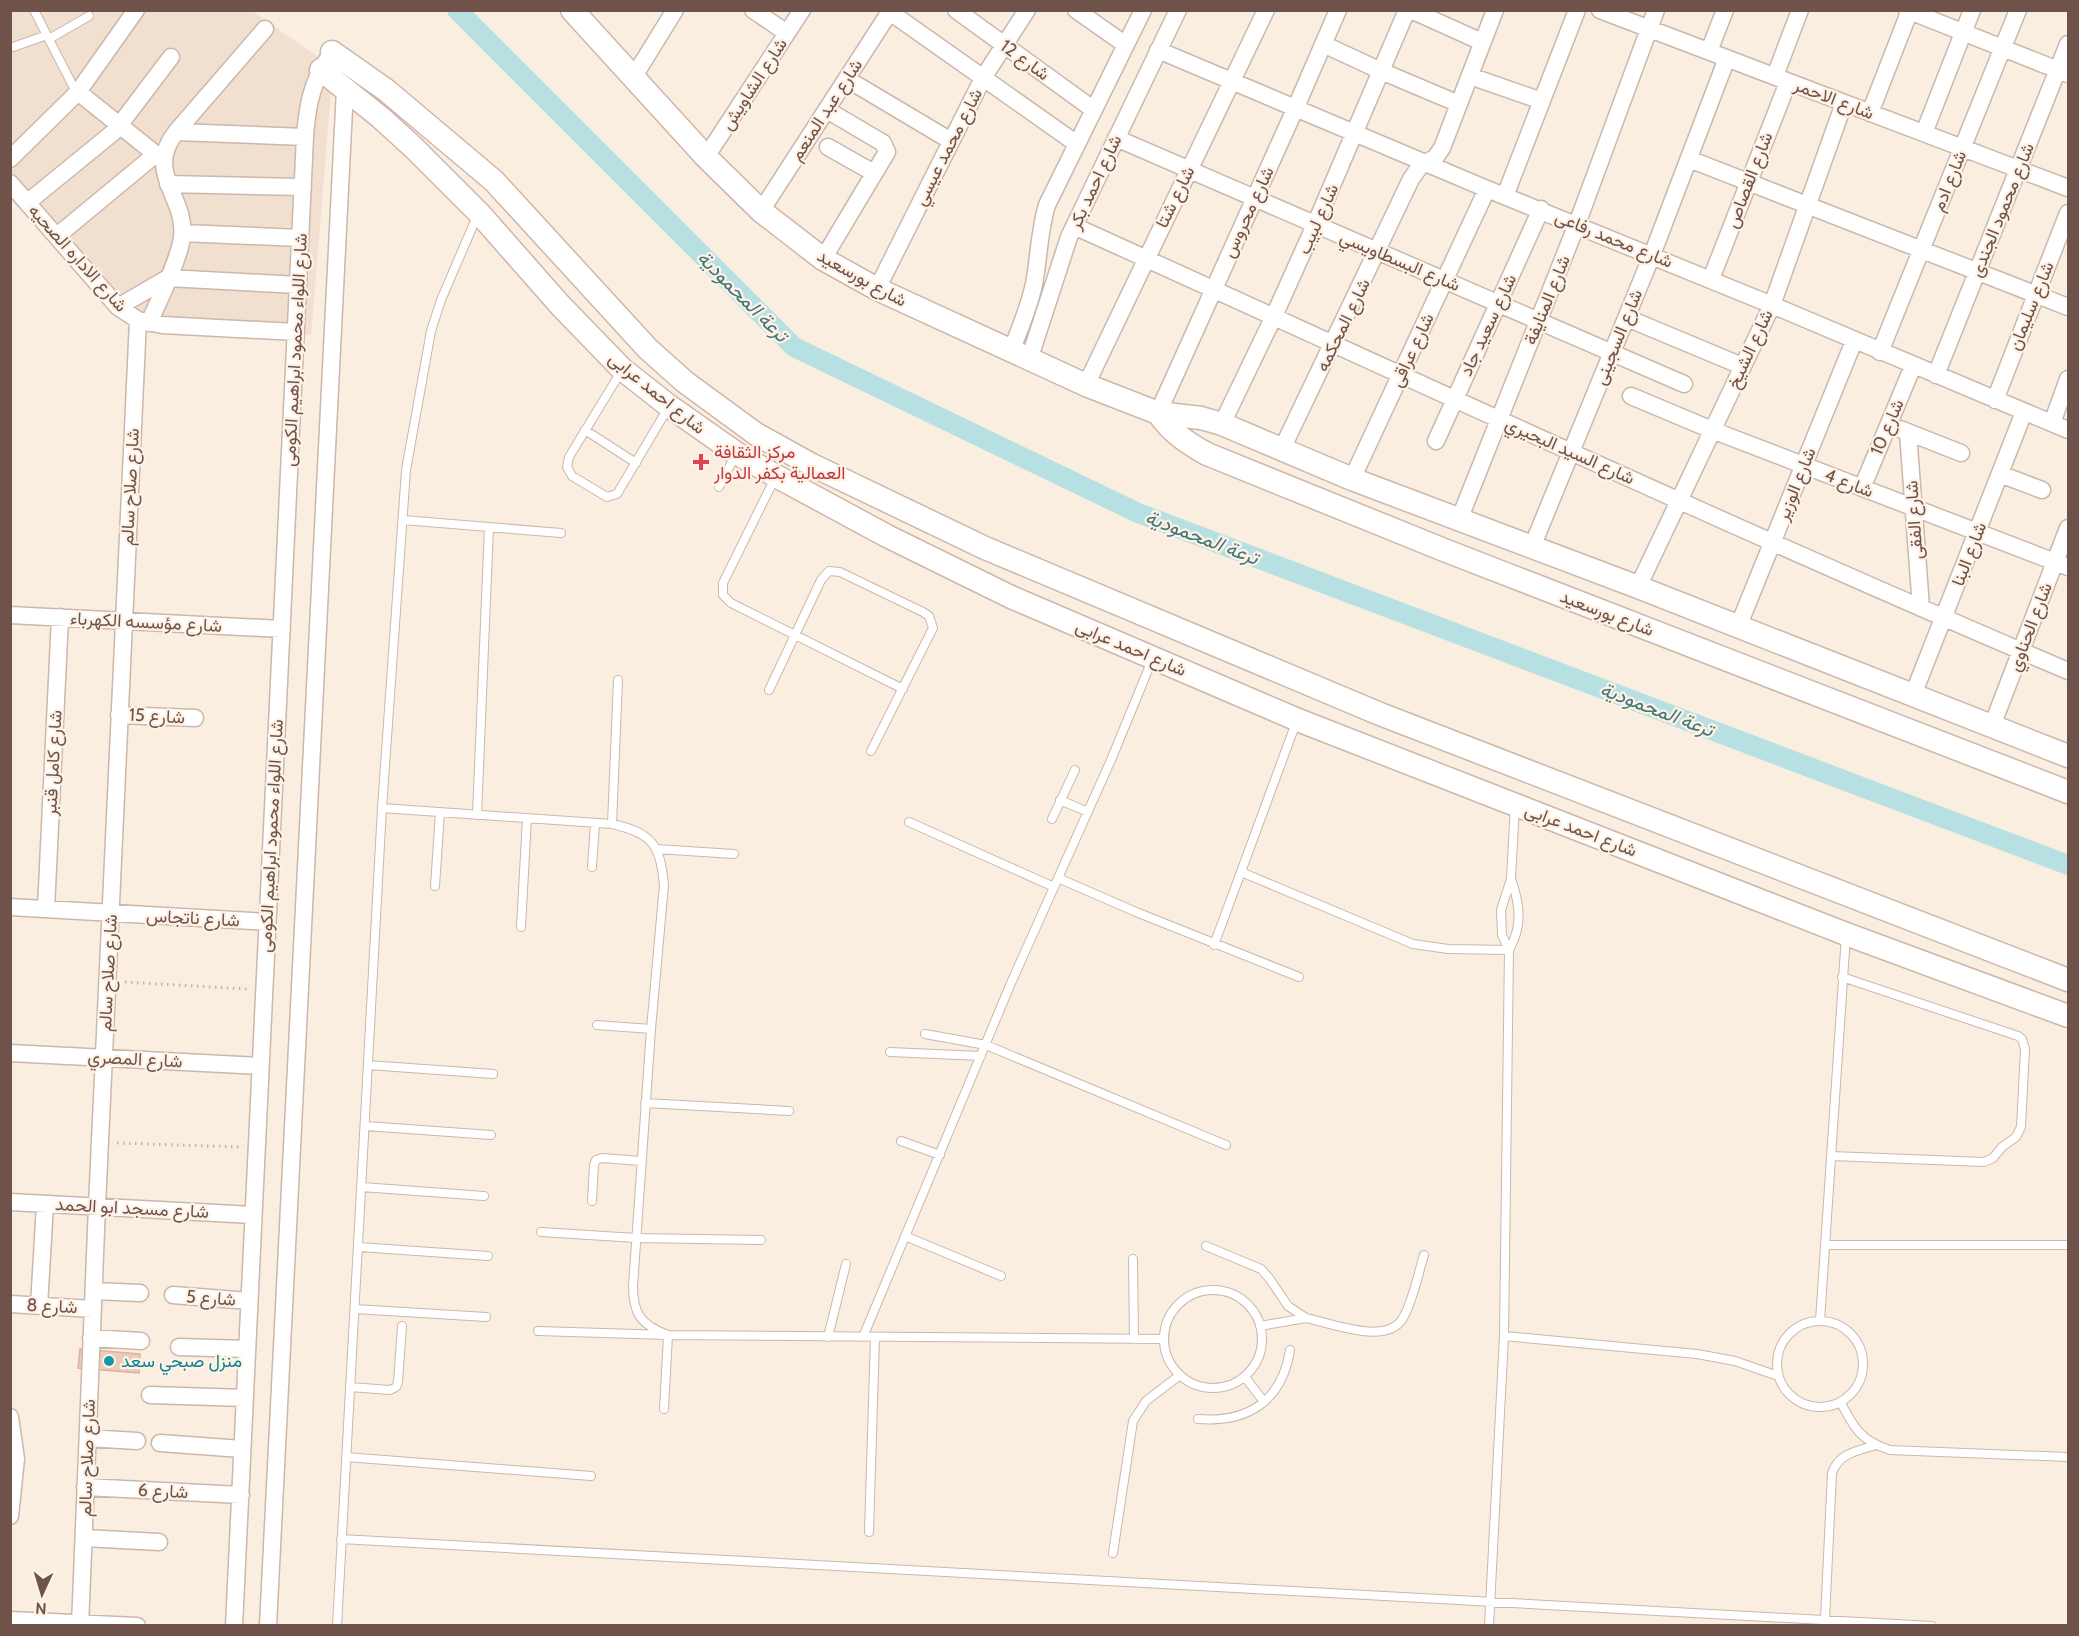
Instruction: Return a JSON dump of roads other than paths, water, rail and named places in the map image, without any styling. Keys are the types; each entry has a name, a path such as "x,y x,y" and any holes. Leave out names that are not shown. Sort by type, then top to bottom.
{"main road":[{"name":"شارع بورسعيد","path":"572,10 706,157 761,210 823,259 877,289 1086,385 1158,413 1201,418 1222,424 1352,479 1638,587 2068,756"},
{"name":"شارع احمد عرابى","path":"326,61 345,89 413,147 478,213 560,305 622,369 669,406 736,453 776,477 952,569 1011,597 1298,720 1846,934 2068,1016"},
{"name":"شارع احمد عرابى","path":"326,61 386,90 494,181 648,349 685,382 756,434 812,465 985,548 1380,714 2068,980"},
{"path":"413,147 431,128"},
{"name":"شارع بورسعيد","path":"1158,413 1166,424 1185,441 1207,454 1444,550 2068,792"}],"street":[{"path":"10,159 78,93 136,10"},
{"path":"633,78 675,10"},
{"path":"753,10 787,33"},
{"name":"شارع الشاويش","path":"706,157 801,10"},
{"name":"شارع محمد عيسي","path":"877,289 983,78 1028,10"},
{"path":"1076,10 1126,45"},
{"name":"شارع احمد بكر","path":"1020,356 1047,205 1143,10"},
{"name":"شارع احمد بكر","path":"1020,356 1072,231 1178,10"},
{"name":"شارع شتا","path":"1086,385 1266,10"},
{"name":"شارع محروس","path":"1158,413 1338,10"},
{"path":"1409,10 1482,42"},
{"name":"شارع لبيب","path":"1222,424 1274,316 1409,10"},
{"name":"شارع المحكمه","path":"1282,449 1412,179 1421,165 1435,158 1442,148 1495,10"},
{"path":"1505,196 1577,10"},
{"name":"شارع المنايفة","path":"1459,520 1577,224 1656,10"},
{"path":"1709,51 1725,10"},
{"name":"شارع القصاص","path":"1711,279 1749,183 1782,79 1800,10"},
{"path":"1924,133 1972,10"},
{"name":"شارع ادم","path":"1880,352 2018,10"},
{"path":"889,11 1077,144"},
{"name":"شارع عبد المنعم","path":"761,210 889,11"},
{"name":"شارع 12","path":"958,11 1094,110"},
{"name":"شارع الاحمر","path":"1601,11 2068,188"},
{"path":"1870,112 1909,11 2063,72"},
{"path":"57,236 160,157 176,132 265,29"},
{"path":"1323,44 1459,104"},
{"name":"شارع محمود الجندى","path":"1936,375 2018,169 2063,72 2068,44"},
{"name":"شارع محمد رفاعى","path":"1158,50 1487,189 1772,304 1854,341 2068,430"},
{"path":"28,202 121,126 171,57"},
{"name":"شارع السجينى","path":"1532,547 1627,318 1727,58"},
{"name":"شارع اللواء محمود ابراهيم الكومى","path":"234,1626 305,137 314,85 326,61"},
{"path":"1470,76 1542,101"},
{"path":"847,79 951,141"},
{"path":"268,1626 345,89"},
{"path":"78,93 160,157 180,216 183,233 180,248 168,278 143,322"},
{"name":"شارع الشيخ","path":"1638,587 1772,304 1844,103"},
{"path":"823,259 887,152 883,143 827,110"},
{"path":"176,132 305,137"},
{"name":"شارع البسطاويسي","path":"1116,138 1684,384"},
{"path":"828,147 874,173"},
{"path":"1689,159 2068,307"},
{"name":"شارع الاداره الصحيه","path":"10,183 118,307 143,322 296,332"},
{"path":"168,184 303,188"},
{"name":"شارع عراقى","path":"1352,479 1487,189"},
{"name":"شارع سعيد جاد","path":"1436,441 1541,209"},
{"name":"شارع سليمان","path":"1995,400 2068,213"},
{"name":"شارع السيد البحيري","path":"1041,230 1072,231 1146,258 1679,501 2068,671"},
{"path":"183,233 300,238"},
{"path":"1038,254 1062,259"},
{"path":"118,307 168,278 298,285"},
{"path":"1627,318 1742,366"},
{"name":"شارع صلاح سالم","path":"80,1624 119,715 143,322"},
{"name":"شارع الوزير","path":"1738,627 1854,341"},
{"name":"شارع 10","path":"1862,488 1913,366"},
{"path":"2052,423 2068,379"},
{"name":"شارع 4","path":"1631,396 1712,430 2062,565"},
{"name":"شارع البنا","path":"1913,695 2024,412"},
{"path":"1888,425 1961,453"},
{"name":"شارع الفقى","path":"1908,432 1921,608"},
{"path":"2000,474 2042,490"},
{"name":"شارع الحناوي","path":"1992,726 2021,651 2062,565 2068,528"},
{"name":"شارع مؤسسه الكهرباء","path":"10,615 282,629"},
{"name":"شارع كامل قنبر","path":"46,909 60,617"},
{"name":"شارع 15","path":"119,715 195,718"},
{"name":"شارع ناتجاس","path":"10,907 267,922"},
{"name":"شارع المصري","path":"10,1053 260,1066"},
{"name":"شارع مسجد ابو الحمد","path":"10,1202 253,1215"},
{"path":"39,1306 45,1204"},
{"path":"93,1291 140,1293"},
{"name":"شارع 5","path":"173,1295 249,1301"},
{"name":"شارع 8","path":"10,1304 93,1309"},
{"path":"92,1338 141,1341"},
{"path":"179,1347 247,1349"},
{"path":"150,1395 245,1398"},
{"path":"10,1417 16,1459 10,1516"},
{"path":"88,1438 137,1441"},
{"path":"160,1443 242,1449"},
{"name":"شارع 6","path":"86,1487 240,1495"},
{"path":"84,1538 159,1542"},
{"path":"10,1620 137,1626"}],"lane":[{"path":"34,10 78,93"},
{"path":"13,48 48,37 89,16"},
{"path":"337,1626 382,808 406,470 431,331 441,300 478,213"},
{"path":"622,369 567,462 572,476 607,497 614,496 669,406"},
{"path":"585,430 636,463"},
{"path":"719,487 736,453"},
{"path":"776,477 722,589 723,595 731,603 903,689"},
{"path":"403,520 561,533"},
{"path":"477,815 489,527"},
{"path":"769,690 821,580 829,571 840,572 923,612 929,616 933,628 871,751"},
{"path":"863,1337 1011,983 1088,812 1153,658"},
{"path":"612,824 618,680"},
{"path":"1215,945 1298,720"},
{"path":"1052,819 1075,770"},
{"path":"1060,800 1088,812"},
{"path":"1489,1626 1504,1336 1509,950 1501,927 1503,902 1511,879 1515,805"},
{"path":"382,808 612,824 628,828 653,842 662,867 664,885 645,1103 633,1303 640,1318 652,1329 668,1335"},
{"path":"435,886 440,812"},
{"path":"521,927 526,818"},
{"path":"909,822 1299,977"},
{"path":"592,867 595,823"},
{"path":"656,849 734,854"},
{"path":"1241,872 1413,944 1448,949 1509,950"},
{"path":"1509,950 1519,926 1519,910 1511,879"},
{"path":"1820,1321 1846,934"},
{"path":"1832,1156 1984,1162 1993,1158 2002,1147 2016,1137 2022,1122 2025,1049 2018,1036 1842,977"},
{"path":"597,1025 651,1029"},
{"path":"925,1035 986,1045 1226,1145"},
{"path":"890,1052 981,1056"},
{"path":"368,1065 494,1074"},
{"path":"645,1103 789,1111"},
{"path":"366,1126 491,1135"},
{"path":"901,1141 940,1155"},
{"path":"592,1201 596,1160 602,1158 641,1161"},
{"path":"362,1187 484,1196"},
{"path":"541,1232 636,1238 761,1240"},
{"path":"905,1236 1001,1276"},
{"path":"1826,1245 2068,1245"},
{"path":"1206,1246 1261,1269 1288,1306 1306,1318 1368,1332 1384,1332 1392,1329 1403,1317 1425,1255"},
{"path":"358,1247 488,1257"},
{"path":"1133,1259 1134,1339"},
{"path":"828,1337 846,1264"},
{"path":"1202,1291 1224,1291 1244,1300 1258,1318 1260,1326 1263,1339 1258,1360 1245,1377 1230,1386 1212,1388 1195,1385 1180,1375 1168,1359 1164,1339 1169,1318 1182,1301 1202,1291"},
{"path":"355,1309 486,1317"},
{"path":"1260,1326 1306,1318"},
{"path":"1820,1321 1835,1323 1847,1330 1857,1341 1863,1354 1864,1368 1861,1382 1853,1394 1841,1403 1816,1408 1792,1397 1778,1376 1777,1362 1779,1349 1795,1328 1820,1321"},
{"path":"350,1387 390,1390 396,1387 402,1326"},
{"path":"538,1330 668,1335 1164,1339"},
{"path":"664,1409 668,1335"},
{"path":"1504,1336 1697,1354 1735,1361 1778,1376"},
{"path":"869,1532 874,1337"},
{"path":"1198,1419 1233,1418 1249,1412 1264,1402 1282,1379 1288,1365 1290,1350"},
{"path":"1113,1553 1133,1421 1146,1401 1180,1375"},
{"path":"1245,1377 1264,1402"},
{"path":"1841,1403 1854,1427 1864,1438 1890,1450 2068,1457"},
{"path":"1825,1619 1832,1473 1841,1457 1876,1445"},
{"path":"346,1457 591,1476"},
{"path":"341,1539 1491,1601 1781,1621 1825,1619 1932,1626"}],"waterway":[{"name":"ترعة المحمودية","path":"457,10 794,347 1138,513 2068,865"}],"place":[{"name":"مركز الثقافة العمالية بكفر الدوار","path":"701,462"},
{"name":"منزل صبحي سعد","path":"109,1361"}]}
